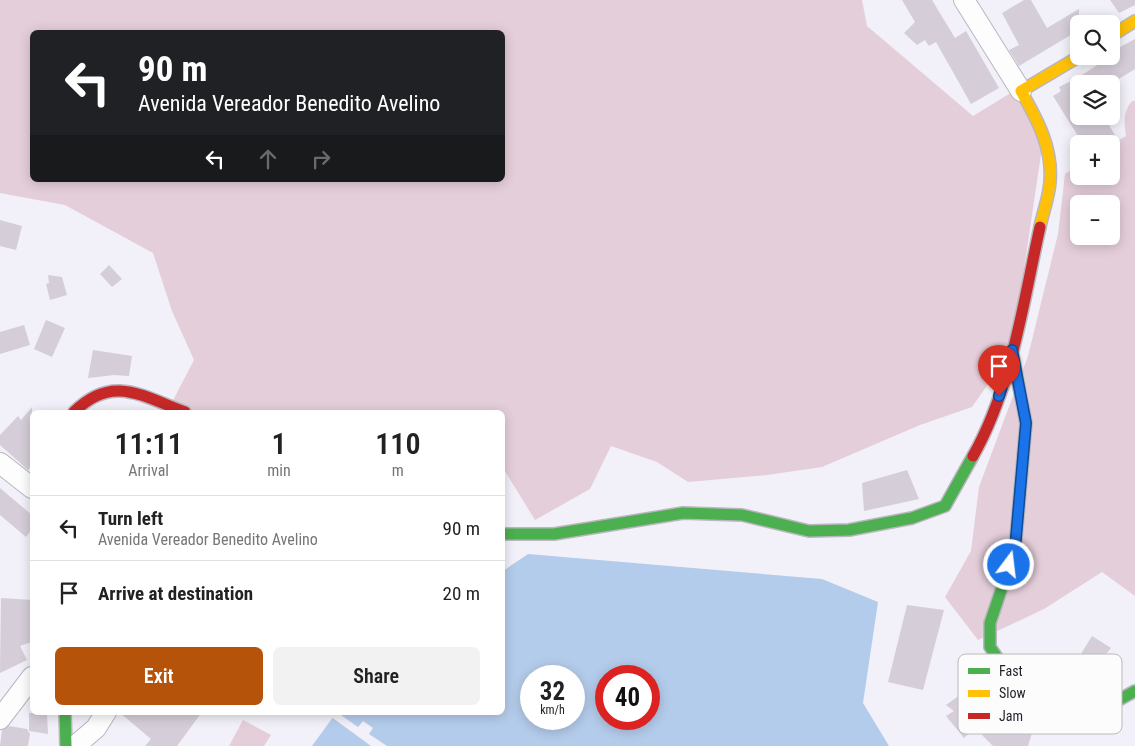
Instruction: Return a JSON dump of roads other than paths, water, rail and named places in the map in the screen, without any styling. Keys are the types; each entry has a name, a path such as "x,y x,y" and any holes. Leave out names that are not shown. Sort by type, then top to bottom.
{"main road":[{"path":"1120,30 1135,21"},
{"path":"505,534 554,534 683,513 742,515 809,531 849,530 912,518 945,506 978,447 999,396 1012,350 1050,182 1050,158 1044,134 1021,91 1070,62"},
{"path":"995,654 990,647 990,623 1015,549 1026,423 1012,350"},
{"path":"76,410 96,393 111,388 129,391 180,410"},
{"path":"1122,698 1135,691"},
{"path":"66,715 66,746"}],"street":[{"path":"964,0 1021,91"},
{"path":"0,463 30,486"},
{"path":"0,719 30,680"},
{"path":"75,746 96,728 104,715"}],"water":[{"path":"528,554 822,579 878,602 863,703 889,746 312,746 335,715 505,715 505,570"}]}
